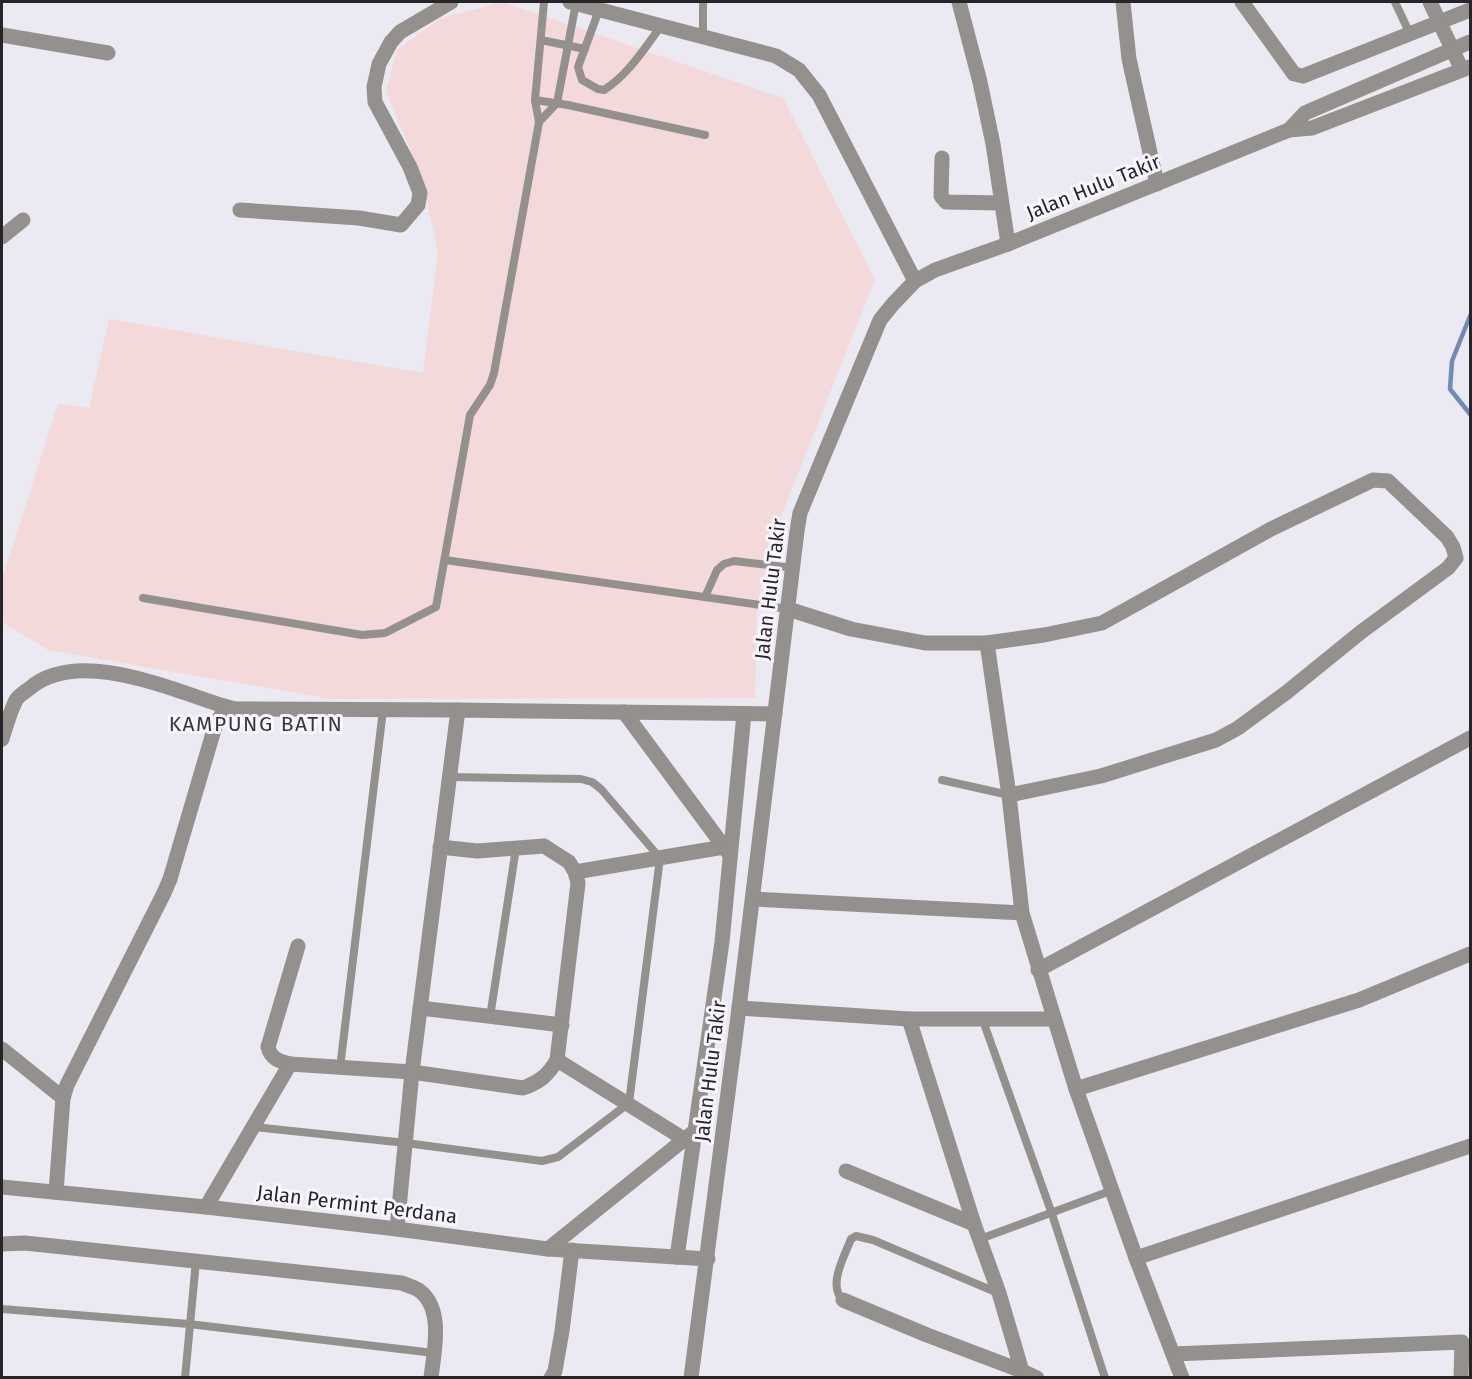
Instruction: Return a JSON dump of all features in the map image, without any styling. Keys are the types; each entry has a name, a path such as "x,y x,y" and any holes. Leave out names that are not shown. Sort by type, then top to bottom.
{"street":[{"path":"240,210 359,218 400,225 418,205 420,193 410,168 375,102 374,87 379,64 391,42 400,32 451,2"},
{"path":"573,2 776,56 799,70 819,95 915,281"},
{"path":"959,2 993,144 1008,244"},
{"path":"1123,2 1129,59 1156,184"},
{"path":"1242,2 1294,74 1303,76 1470,10"},
{"path":"1430,2 1452,49 1466,68"},
{"path":"2,35 108,53"},
{"path":"1289,130 1305,113 1470,42"},
{"name":"Jalan Hulu Takir","path":"691,1377 708,1259 801,513 880,320 915,281 935,270 1008,244 1289,130 1312,128 1466,68"},
{"path":"942,158 941,196 946,202 1001,203"},
{"path":"2,237 23,220"},
{"path":"788,609 851,629 915,641 987,643 1044,635 1102,623 1271,529 1373,480 1388,481 1447,537 1453,547 1456,558 1448,568 1361,632 1238,728 1216,740 1101,776 1009,795"},
{"path":"987,643 1009,795 1022,913 1076,1089 1136,1258 1182,1377"},
{"path":"2,739 17,699 40,679 63,672 98,670 135,678 236,709 775,714"},
{"path":"56,1192 63,1098 73,1069 170,879 216,723 227,707"},
{"path":"397,1229 412,1072 458,710"},
{"path":"624,712 727,851"},
{"path":"677,1257 690,1134 722,942 727,851 744,714"},
{"path":"1038,970 1470,738"},
{"path":"298,946 268,1047 270,1054 276,1060 290,1064 412,1072 523,1088 537,1083 549,1073 557,1060 578,883 575,872 569,862 544,846 477,851 440,847"},
{"path":"575,872 660,858 727,851"},
{"path":"753,899 1022,913"},
{"path":"1076,1089 1359,1000 1470,954"},
{"path":"420,1008 561,1026"},
{"path":"739,1008 909,1019 1053,1019"},
{"path":"909,1019 974,1224 999,1293 1022,1371"},
{"path":"2,1049 63,1098"},
{"path":"557,1060 629,1104 690,1134"},
{"path":"206,1207 290,1064"},
{"path":"548,1249 690,1134"},
{"path":"1136,1258 1470,1146"},
{"path":"846,1172 974,1224"},
{"name":"Jalan Permint Perdana","path":"2,1187 206,1207 548,1249 708,1259"},
{"path":"2,1244 25,1243 402,1283 419,1290 430,1302 435,1317 431,1377"},
{"path":"551,1377 555,1371 562,1331 572,1250"},
{"path":"843,1300 1037,1377"},
{"path":"1173,1354 1466,1341 1461,1377"}],"lane":[{"path":"143,598 362,635 385,633 436,607 470,415 490,385 494,373 539,122 535,100 544,2"},
{"path":"539,122 557,103 573,2"},
{"path":"703,2 703,37"},
{"path":"1395,2 1410,34"},
{"path":"599,10 579,67 582,80 598,89 604,90 631,66 661,26"},
{"path":"541,40 585,49"},
{"path":"535,100 705,135"},
{"path":"445,560 788,609"},
{"path":"705,597 717,570 724,564 734,561 793,568"},
{"path":"340,1068 383,710"},
{"path":"254,1127 406,1143 542,1161 558,1158 629,1104 660,858 601,789 592,782 581,779 449,777"},
{"path":"942,780 1009,795"},
{"path":"490,1017 516,847"},
{"path":"982,1018 1051,1211 1105,1377"},
{"path":"980,1239 1113,1190"},
{"path":"843,1300 836,1291 836,1283 851,1239 856,1236 873,1240 999,1293"},
{"path":"185,1377 196,1262"},
{"path":"2,1309 189,1324 434,1353"}],"shaded area":[{"path":"502,2 783,98 875,280 781,516 757,604 755,698 332,699 48,650 2,622 2,579 58,404 89,408 109,319 423,373 438,252 422,178 386,91 397,50 441,18"}],"waterway":[{"path":"1470,316 1452,361 1450,389 1470,414"}],"district":[{"name":"KAMPUNG BATIN","path":"256,724"}]}
